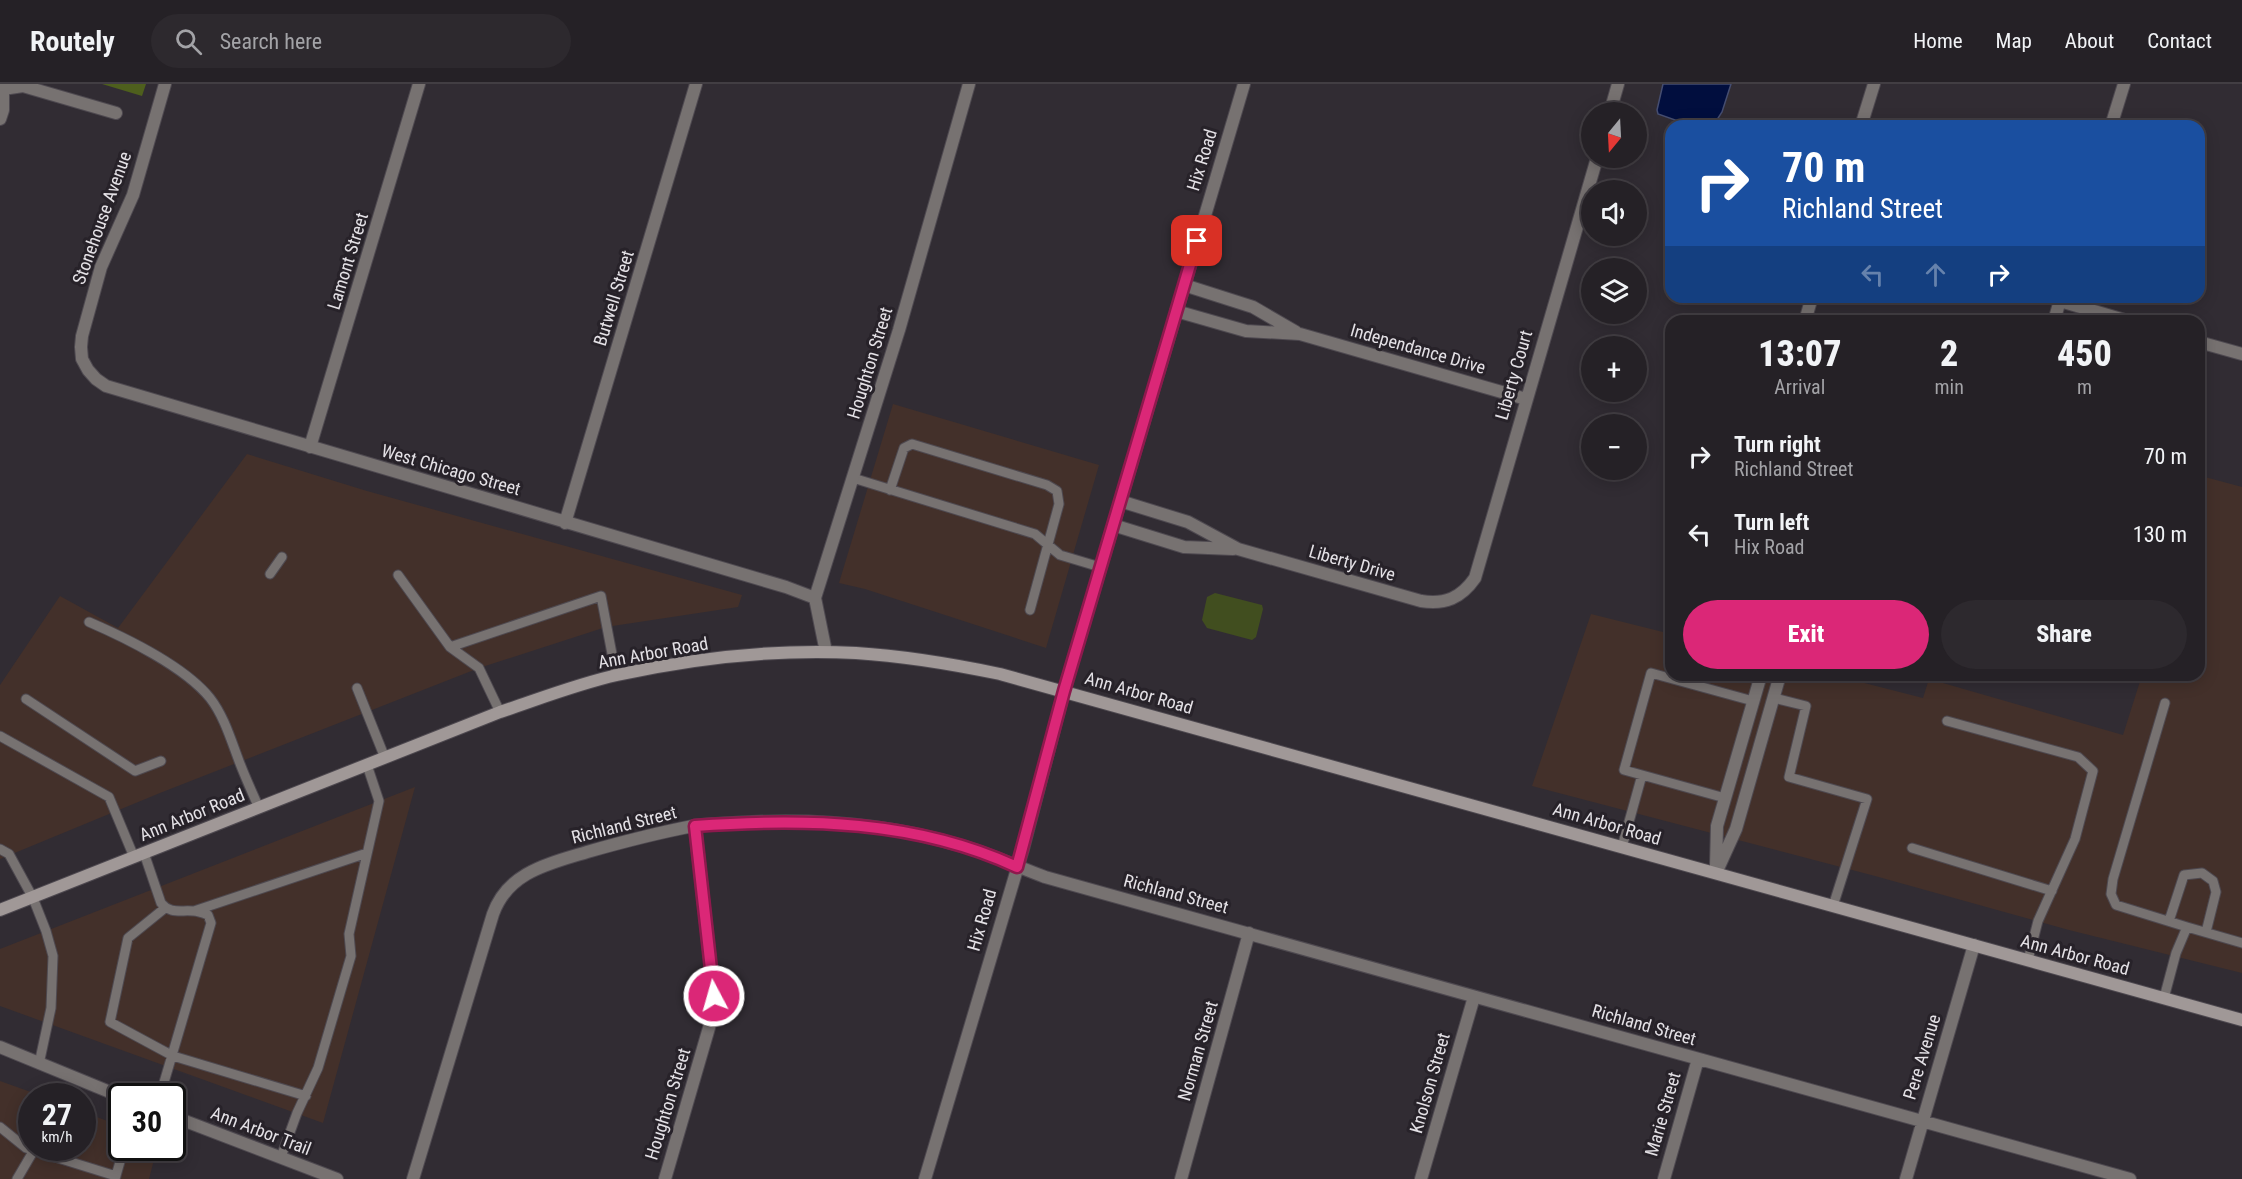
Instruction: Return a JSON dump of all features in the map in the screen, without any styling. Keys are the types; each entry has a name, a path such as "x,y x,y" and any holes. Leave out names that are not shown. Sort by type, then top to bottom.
{"main road":[{"name":"Ann Arbor Road","path":"0,910 500,712 616,675 668,665 762,654 826,652 895,656 1000,674 2242,1020"}],"street":[{"name":"Stonehouse Avenue","path":"85,365 81,348 82,336 98,279 133,195 165,84"},
{"name":"Lamont Street","path":"310,447 419,84"},
{"name":"Butwell Street","path":"565,523 696,84"},
{"name":"Houghton Street","path":"826,652 815,598 899,330 969,84"},
{"name":"Hix Road","path":"925,1179 1017,867 1100,567 1244,84"},
{"path":"1613,102 1618,84"},
{"path":"1864,120 1874,84"},
{"path":"2113,120 2124,84"},
{"path":"0,119 3,110 1,88 22,86 116,112"},
{"name":"Liberty Court","path":"1456,597 1467,589 1475,578 1594,168"},
{"path":"1184,285 1253,307 1300,334"},
{"path":"2072,303 2109,315"},
{"path":"1176,311 1246,331 1300,334"},
{"name":"Independance Drive","path":"1300,334 1526,399"},
{"path":"2205,344 2242,354"},
{"name":"West Chicago Street","path":"85,365 96,379 106,386 786,587 815,598"},
{"path":"1120,501 1188,522 1238,549"},
{"path":"1113,525 1184,547 1238,549"},
{"name":"Liberty Drive","path":"1238,549 1421,601 1447,602 1456,597"},
{"path":"1716,873 1717,826 1759,681"},
{"path":"1716,873 1736,829 1778,681"},
{"path":"1755,697 1774,698"},
{"path":"1725,799 1743,806"},
{"name":"Richland Street","path":"413,1179 493,914 504,891 514,881 527,873 573,856 629,840 695,826 782,821 867,826 954,843 1045,877 2130,1179"},
{"name":"Houghton Street","path":"665,1179 713,1014 714,996 695,826"},
{"name":"Norman Street","path":"1181,1179 1249,933"},
{"name":"Pere Avenue","path":"1906,1179 1974,945"},
{"name":"Knolson Street","path":"1421,1179 1474,997"},
{"path":"0,1047 108,1091"},
{"name":"Marie Street","path":"1664,1179 1698,1059"},
{"name":"Ann Arbor Trail","path":"186,1121 337,1179"}],"lane":[{"path":"890,490 904,448 912,444 1047,485 1057,491 1059,498 1030,610"},
{"path":"853,478 1035,534 1060,555 1100,567"},
{"path":"270,574 282,557"},
{"path":"398,575 450,647 479,668 500,712"},
{"path":"450,647 601,596 616,675"},
{"path":"89,622 120,636 189,677 210,699 231,736 259,808"},
{"path":"1665,676 1651,673 1624,770 1725,799"},
{"path":"1686,681 1755,697"},
{"path":"357,688 386,758"},
{"path":"1774,698 1806,706 1789,777 1867,799 1833,906"},
{"path":"26,699 135,771 161,761"},
{"path":"2166,703 2113,879 2111,894 2116,905 2242,943"},
{"path":"1947,721 2078,757 2094,771 2075,839 2038,921 2028,960"},
{"path":"0,736 109,797 161,903 165,908 177,912 194,910 368,853"},
{"path":"281,1157 297,1113 318,1068 351,956 349,934 379,801 367,765"},
{"path":"1622,847 1641,775"},
{"path":"1912,848 2052,891"},
{"path":"0,849 9,854 33,897 53,956 51,1008 39,1064"},
{"path":"2169,921 2184,875 2202,873 2213,881 2216,892 2206,932"},
{"path":"165,908 128,938 110,1022 173,1056 306,1096"},
{"path":"164,1083 211,923 208,915 194,910"},
{"path":"2164,998 2176,953 2187,927"},
{"path":"0,1127 18,1142"},
{"path":"17,1179 28,1161"},
{"path":"66,1161 116,1178 121,1161"}],"shaded area":[{"path":"1663,84 1731,84 1722,112 1717,120 1675,120 1658,114"},
{"path":"893,404 1099,465 1046,648 865,589 839,583"},
{"path":"247,454 367,491 742,595 738,607 606,627 479,668 160,793 0,859 0,685 60,596 118,628"},
{"path":"2205,477 2242,487 2242,973 2069,930 1875,876 1532,786 1591,614 1665,632 1665,681 1856,681 1923,698 1928,681 1936,681 2123,735 2140,681 2205,681"},
{"path":"415,787 323,1123 0,1006 0,949"},
{"path":"0,1081 18,1087 18,1161 96,1161 96,1117 108,1121 108,1161 154,1161 149,1179 0,1179"}],"green space":[{"path":"102,84 146,84 142,96"},
{"path":"1215,593 1262,605 1256,637 1252,640 1207,628 1202,620 1207,597"}],"route":[{"path":"714,996 695,826 782,821 830,822 867,826 954,843 1017,867 1050,739 1197,241"}]}
